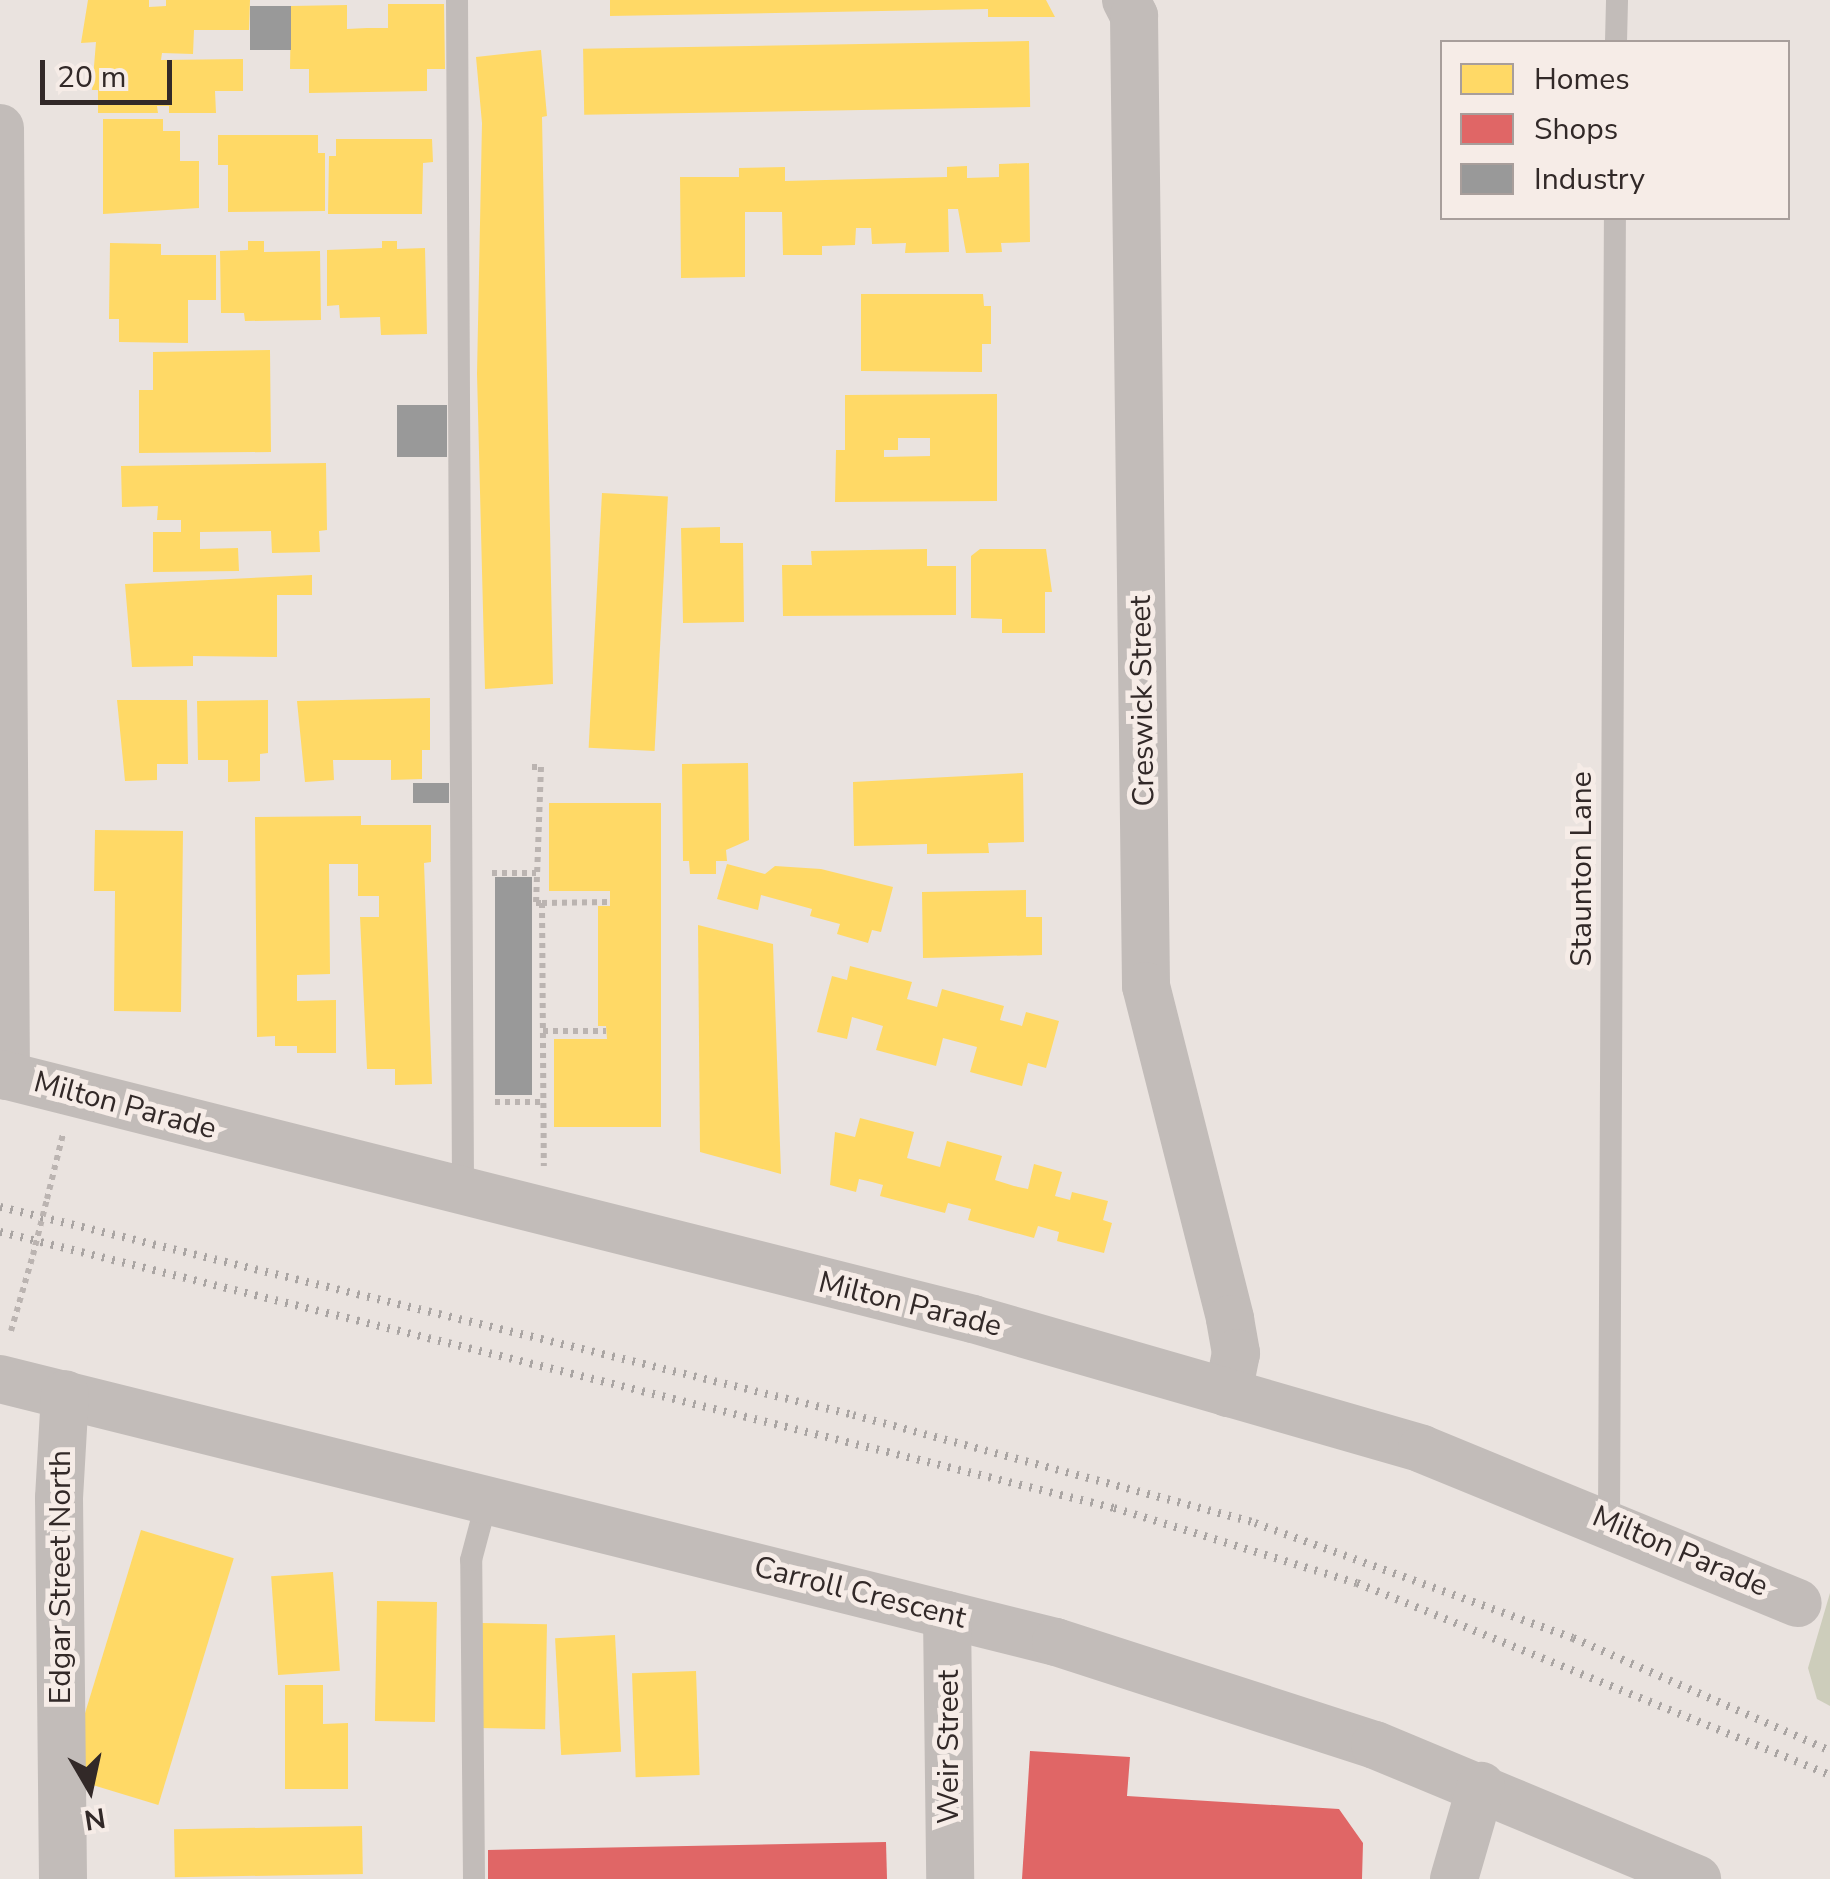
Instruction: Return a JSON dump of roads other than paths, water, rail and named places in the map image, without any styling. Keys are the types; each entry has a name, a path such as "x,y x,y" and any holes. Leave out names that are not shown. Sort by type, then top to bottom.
{"street":[{"name":"Creswick Street","path":"1126,0 1134,16 1146,986 1230,1319 1236,1352 1228,1393"},
{"path":"0,128 3,1075"},
{"name":"Milton Parade","path":"3,1075 973,1319 1422,1449 1609,1521 1798,1602"},
{"name":"Carroll Crescent","path":"0,1379 947,1615 1175,1679 1480,1786 1681,1876"},
{"name":"Edgar Street North","path":"63,1879 59,1498 64,1394"},
{"name":"Weir Street","path":"947,1615 950,1879"},
{"path":"1454,1879 1480,1786"}],"lane":[{"path":"457,0 464,1192"},
{"path":"1616,0 1616,40"},
{"name":"Staunton Lane","path":"1609,1521 1615,220"},
{"path":"474,1879 471,1560 487,1500"}],"railway":[{"path":"0,1207 853,1415 1255,1523 1573,1638 1830,1751"},
{"path":"0,1232 1114,1508 1357,1583 1830,1775"}]}
